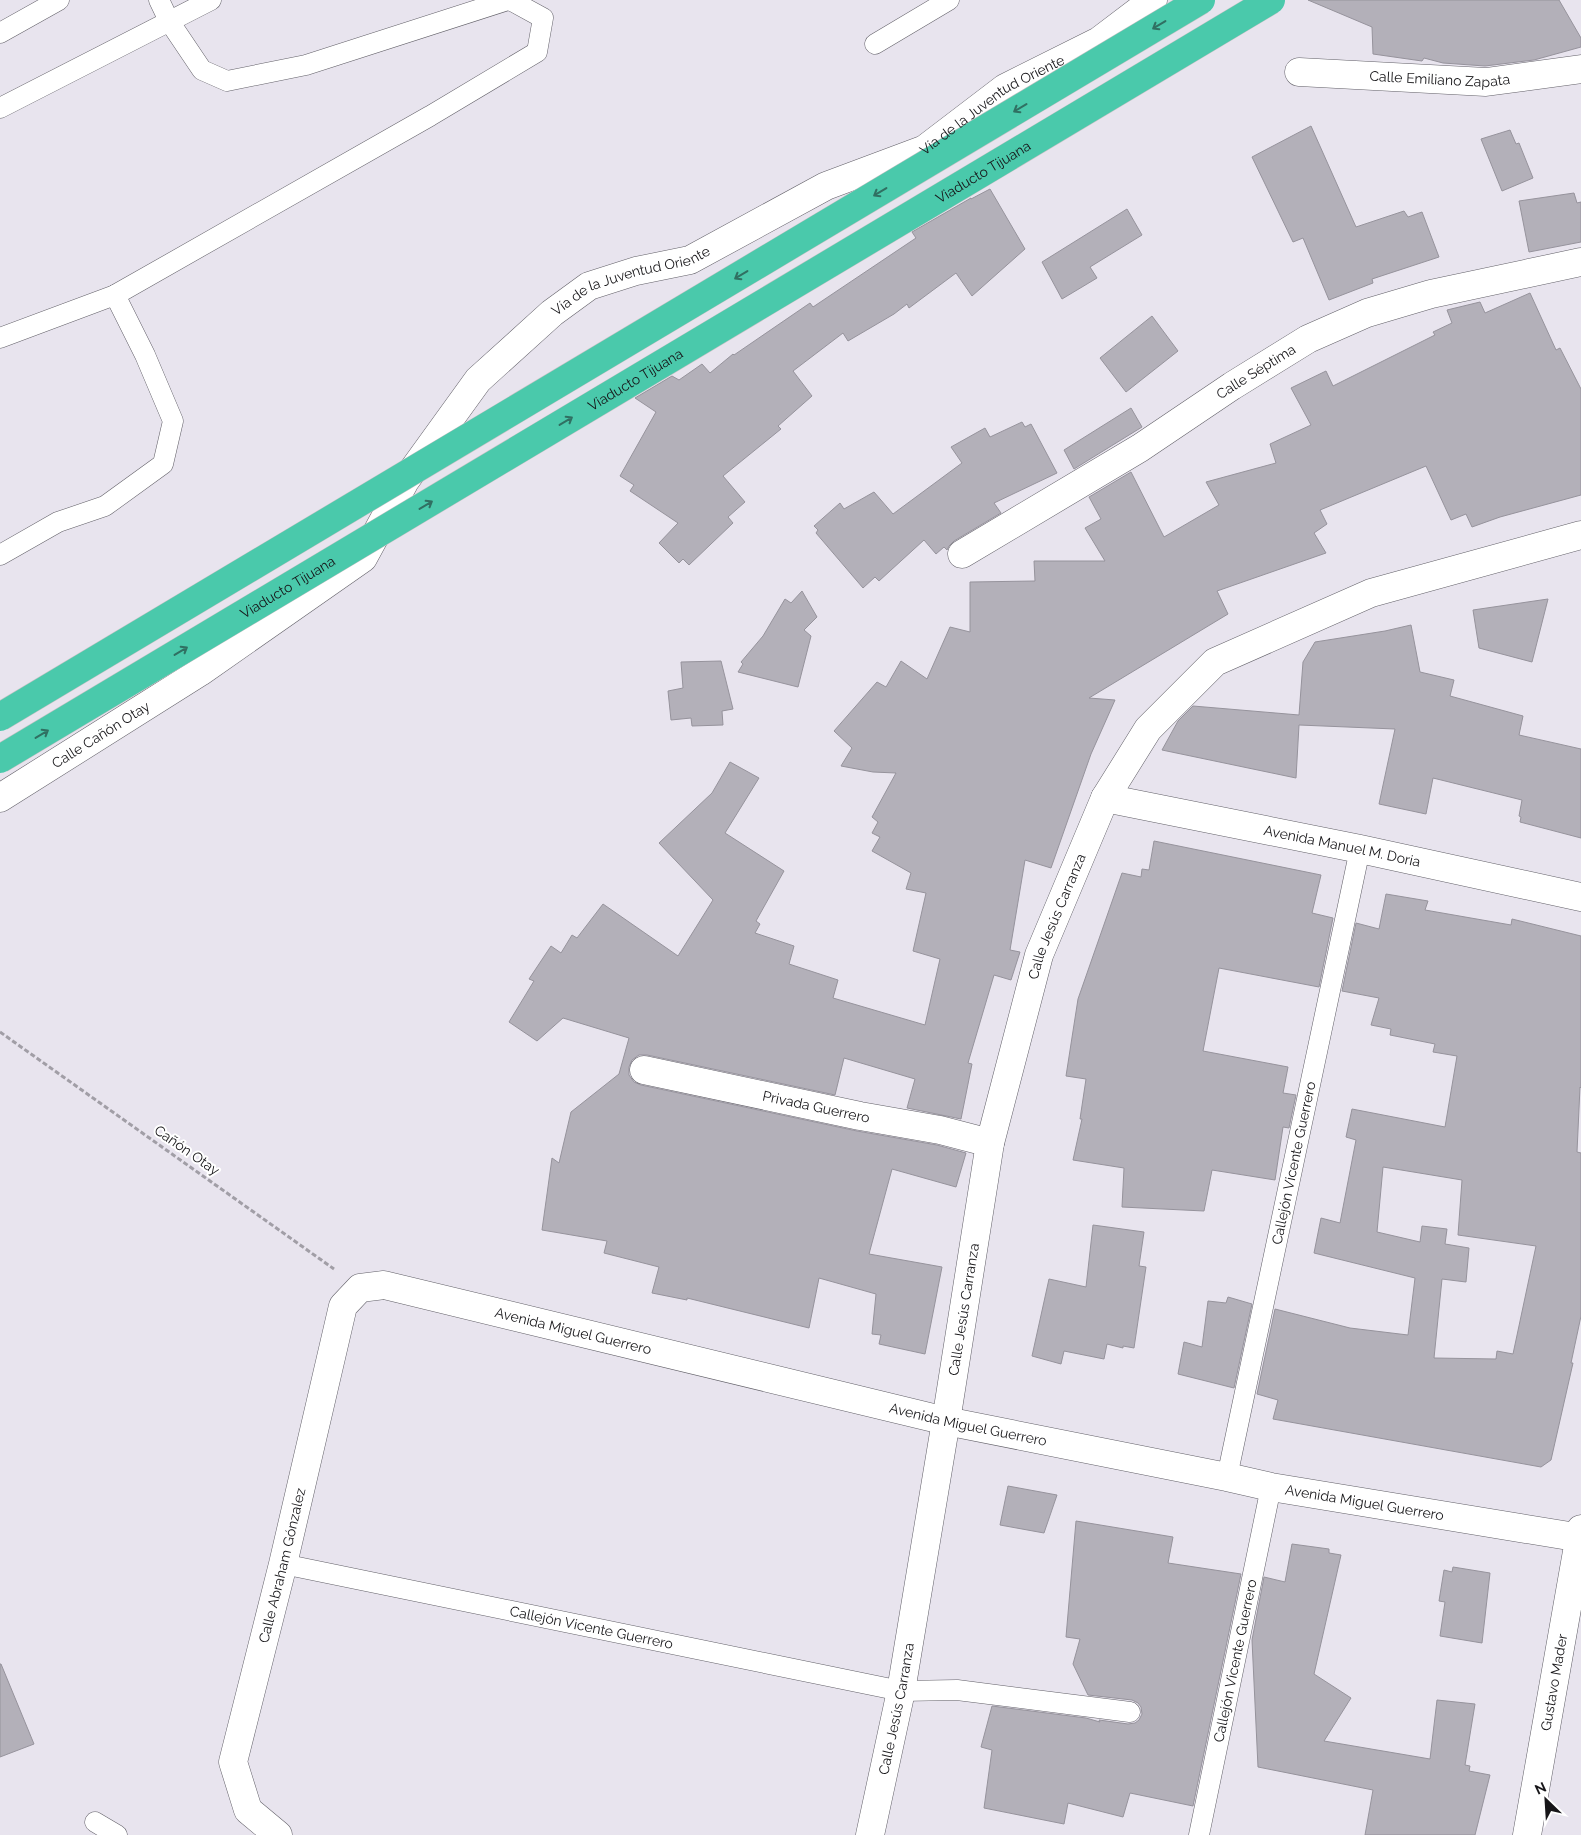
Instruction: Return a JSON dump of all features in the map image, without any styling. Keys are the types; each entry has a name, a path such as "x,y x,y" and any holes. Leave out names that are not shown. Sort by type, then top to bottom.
{"highway":[{"path":"0,717 1201,0"},
{"name":"Viaducto Tijuana","path":"0,759 1271,0"}],"street":[{"name":"Vía de la Juventud Oriente","path":"200,672 363,558 405,481 478,380 552,313 590,286 636,271 690,260 826,186 925,149 1005,88 1099,41 1153,0"},
{"name":"Calle Emiliano Zapata","path":"1299,72 1486,82 1581,69"},
{"name":"Calle Séptima","path":"962,554 1140,448 1232,386 1308,339 1367,313 1431,294 1581,262"},
{"path":"1104,798 1148,729 1215,662 1371,593 1581,535"},
{"name":"Calle Cañón Otay","path":"0,798 200,672"},
{"name":"Avenida Manuel M. Doria","path":"1104,798 1581,897"},
{"name":"Calle Jesús Carranza","path":"870,1835 901,1691 990,1143 1039,955 1104,798"},
{"name":"Privada Guerrero","path":"644,1070 860,1116 940,1130 990,1143"},
{"name":"Avenida Miguel Guerrero","path":"360,1288 384,1285 946,1421 1271,1487 1580,1535"},
{"name":"Calle Abraham Gónzalez","path":"278,1835 248,1810 233,1762 283,1564 343,1306 360,1288"},
{"name":"Gustavo Mader","path":"1527,1835 1580,1535"}],"lane":[{"path":"0,33 59,0"},
{"path":"0,338 115,295 430,116 537,52 543,18 509,0 306,65 227,80 202,70 169,21 159,0"},
{"path":"0,108 211,0"},
{"path":"875,44 949,0"},
{"path":"0,555 58,522 105,506 163,464 173,421 145,355 115,295"},
{"name":"Callejón Vicente Guerrero","path":"1227,1477 1360,850"},
{"name":"Callejón Vicente Guerrero","path":"1199,1835 1271,1487"},
{"name":"Callejón Vicente Guerrero","path":"283,1564 901,1691 957,1690 1130,1712"},
{"path":"95,1822 118,1835"}],"path":[{"name":"Cañón Otay","path":"0,1032 360,1288"}],"building":[{"path":"1308,0 1559,0 1581,38 1581,47 1534,60 1485,66 1443,63 1424,58 1422,61 1373,54 1372,27"},
{"path":"1311,126 1356,227 1404,211 1408,217 1422,212 1439,257 1372,279 1373,283 1329,300 1303,238 1293,242 1252,157"},
{"path":"1510,130 1516,144 1519,143 1533,178 1502,191 1481,139"},
{"path":"990,189 1025,249 972,296 956,273 909,308 907,304 894,314 848,341 843,333 793,371 812,396 778,426 781,429 723,476 745,502 728,517 733,523 689,565 683,559 679,563 659,543 678,523 630,491 634,485 620,476 656,412 635,398 672,376 679,380 702,364 710,373 733,354 810,303 813,307 916,238 912,232"},
{"path":"1574,193 1577,203 1581,202 1581,242 1529,252 1519,201"},
{"path":"1127,209 1142,235 1090,267 1097,278 1062,299 1042,262"},
{"path":"1530,293 1556,350 1560,348 1581,389 1581,495 1500,517 1472,527 1466,514 1451,520 1426,466 1320,510 1327,524 1314,533 1326,553 1217,591 1228,614 1089,698 1115,700 1091,754 1051,868 1025,860 1010,950 1020,952 1011,980 994,975 968,1063 972,1064 961,1119 907,1108 915,1079 844,1058 835,1095 647,1055 639,1055 632,1060 629,1067 629,1075 634,1082 641,1085 857,1131 937,1145 966,1153 956,1187 892,1169 869,1254 942,1267 925,1354 879,1344 881,1335 872,1334 876,1294 819,1278 809,1328 687,1298 687,1300 652,1293 659,1267 604,1253 607,1241 542,1230 552,1158 559,1163 571,1112 619,1074 629,1038 563,1018 537,1041 509,1022 534,981 529,979 551,946 561,953 572,935 577,938 603,904 678,956 713,900 659,843 712,793 730,762 759,778 725,833 784,871 756,921 760,924 755,933 794,946 789,964 838,980 833,998 925,1025 940,959 913,951 926,893 906,889 911,873 872,851 880,837 872,833 878,822 872,817 896,773 873,772 841,766 852,748 834,731 877,682 886,687 901,661 927,679 950,627 970,632 970,582 1035,581 1034,561 1105,561 1085,528 1101,519 1089,497 1131,472 1164,537 1219,505 1206,482 1276,463 1270,444 1311,425 1291,388 1326,371 1333,386 1435,335 1433,332 1452,323 1447,310 1480,302 1485,313"},
{"path":"1152,316 1178,351 1126,392 1100,358"},
{"path":"1131,408 1142,427 1074,469 1064,450"},
{"path":"1022,422 1025,427 1031,424 1057,473 994,503 1001,513 954,541 947,550 944,547 936,554 924,540 879,581 875,577 863,588 816,533 818,530 814,526 840,503 844,509 874,492 893,514 962,463 951,447 985,428 990,437"},
{"path":"802,591 817,617 804,630 811,636 798,687 738,672 743,664 741,662 763,636 785,599 791,603"},
{"path":"1548,599 1532,662 1479,648 1473,610"},
{"path":"1411,625 1420,672 1454,680 1450,696 1523,716 1519,735 1581,749 1581,838 1520,822 1521,817 1519,816 1522,800 1433,778 1426,814 1379,804 1395,729 1299,725 1296,778 1162,750 1178,721 1193,706 1299,715 1303,662 1315,642"},
{"path":"721,661 733,709 722,711 723,725 692,726 691,718 671,720 668,691 683,688 681,662"},
{"path":"1154,841 1321,875 1312,913 1333,918 1319,987 1219,968 1203,1051 1288,1067 1283,1093 1296,1095 1289,1128 1283,1127 1275,1180 1212,1170 1204,1211 1122,1207 1124,1168 1073,1160 1082,1119 1080,1119 1086,1079 1066,1076 1078,999 1122,873 1141,877 1142,869 1149,870"},
{"path":"1386,894 1428,901 1425,910 1511,925 1512,919 1581,936 1581,1088 1577,1152 1581,1153 1581,1316 1571,1363 1573,1363 1551,1460 1541,1467 1273,1419 1278,1400 1257,1394 1275,1309 1350,1328 1408,1335 1415,1278 1314,1253 1321,1218 1340,1223 1356,1140 1346,1137 1352,1109 1445,1127 1457,1056 1433,1052 1435,1044 1390,1035 1391,1029 1371,1025 1379,998 1342,991 1356,923 1379,929","holes":["1383,1167 1462,1180 1458,1235 1536,1246 1513,1354 1497,1351 1496,1359 1434,1358 1442,1279 1466,1282 1469,1248 1445,1244 1447,1229 1422,1226 1420,1242 1377,1232"]},
{"path":"1093,1225 1144,1232 1139,1266 1146,1267 1134,1348 1123,1346 1123,1348 1107,1344 1104,1359 1064,1351 1061,1364 1032,1356 1049,1279 1086,1287"},
{"path":"1228,1297 1252,1304 1234,1388 1178,1374 1184,1342 1202,1347 1208,1301 1226,1303"},
{"path":"1008,1486 1057,1495 1044,1533 1000,1525"},
{"path":"1076,1521 1173,1537 1168,1563 1241,1574 1193,1806 1130,1793 1123,1817 1068,1803 1064,1824 984,1808 992,1750 981,1747 992,1706 1086,1718 1100,1722 1099,1720 1128,1724 1135,1723 1142,1714 1141,1707 1132,1700 1088,1695 1073,1664 1080,1639 1066,1637"},
{"path":"1292,1544 1329,1549 1329,1553 1341,1555 1314,1674 1351,1698 1324,1741 1430,1759 1437,1700 1475,1704 1465,1765 1470,1766 1469,1771 1490,1775 1475,1835 1365,1835 1373,1790 1258,1767 1252,1640 1264,1577 1285,1582"},
{"path":"1453,1567 1490,1573 1482,1643 1440,1636 1445,1602 1439,1601 1444,1570 1452,1572"},
{"path":"0,1664 34,1744 0,1757"}]}
